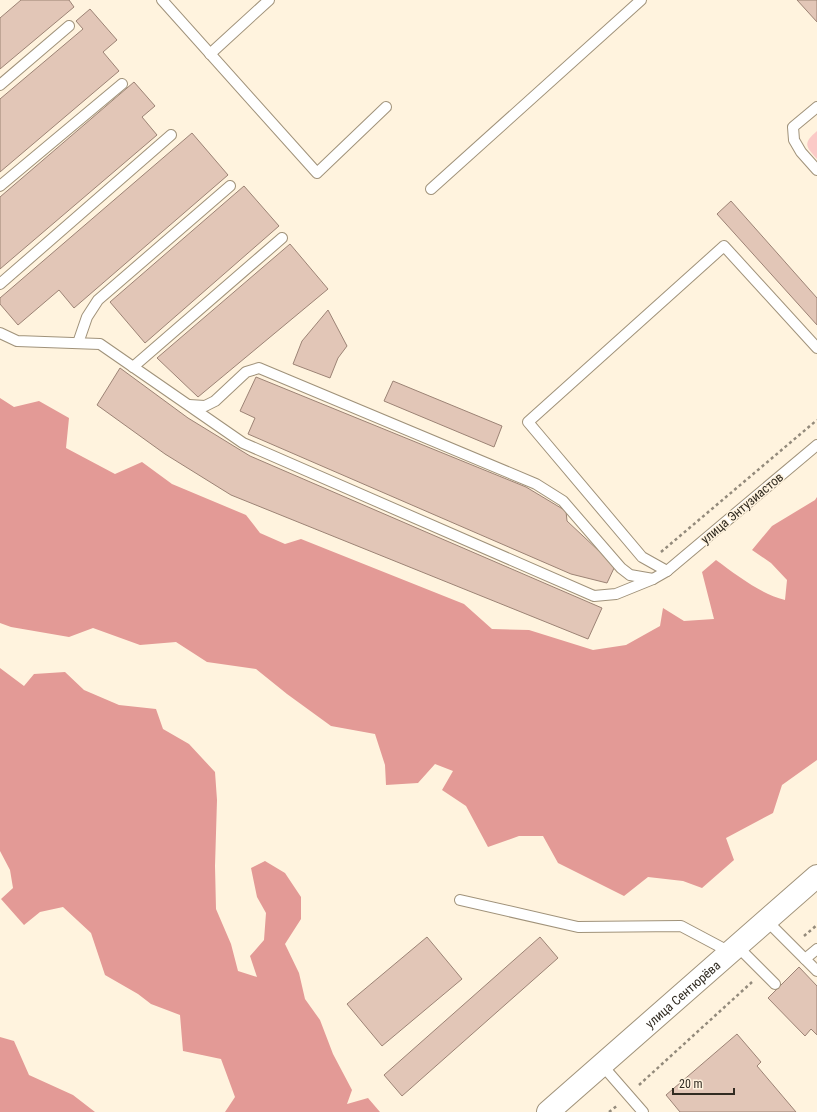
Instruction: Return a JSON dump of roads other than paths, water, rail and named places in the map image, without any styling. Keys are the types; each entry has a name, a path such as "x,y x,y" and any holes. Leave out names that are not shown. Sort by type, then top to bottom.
{"main road":[{"name":"улица Сентюрёва","path":"548,1112 817,876"}],"lane":[{"path":"162,0 317,173 386,107"},
{"path":"210,54 269,0"},
{"path":"431,189 641,0"},
{"path":"0,85 69,26"},
{"path":"0,186 122,84"},
{"path":"817,107 793,127 794,140 801,152 817,170"},
{"path":"0,284 171,135"},
{"path":"78,343 88,317 98,300 230,186"},
{"path":"133,366 282,238"},
{"path":"667,571 642,557 528,422 724,246 817,348"},
{"name":"улица Энтузиастов","path":"0,333 17,341 100,344 243,443 594,596 616,594 653,579 667,571 817,445"},
{"path":"187,405 205,406 215,401 246,372 259,368 536,484 563,501 621,568 630,575 653,579"},
{"path":"460,900 578,928 681,926 733,949 763,972 775,984"},
{"path":"766,920 817,972"},
{"path":"805,959 817,948"},
{"path":"602,1065 643,1112"}]}
